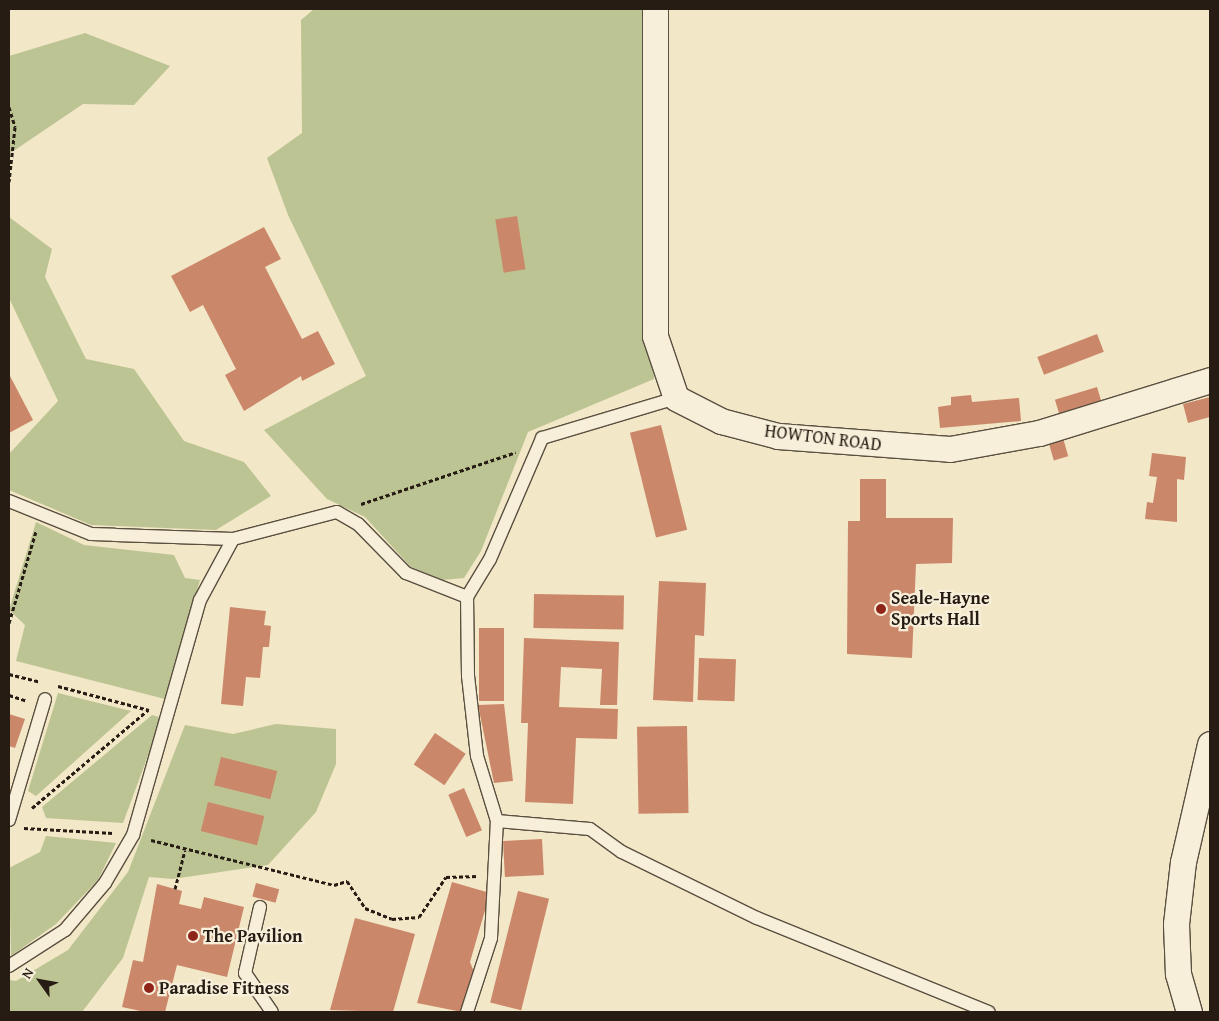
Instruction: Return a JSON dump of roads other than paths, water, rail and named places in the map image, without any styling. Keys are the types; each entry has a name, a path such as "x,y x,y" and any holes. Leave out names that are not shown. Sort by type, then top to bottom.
{"street":[{"path":"655,9 655,336 676,398"},
{"name":"HOWTON ROAD","path":"676,398 721,421 778,436 950,449 1039,433 1210,380"},
{"path":"1189,1012 1178,974 1176,924 1182,862 1210,744"}],"lane":[{"path":"467,1012 491,938 497,821 478,756 468,676 467,596 490,559 542,438 676,398"},
{"path":"9,501 91,534 233,539 337,512 358,524 406,573 467,596"},
{"path":"9,966 65,930 105,883 133,835 172,711 200,600 233,539"},
{"path":"9,820 45,699"},
{"path":"497,821 590,829 622,852 757,918 988,1012"},
{"path":"260,907 244,973 266,1010"}],"place":[{"name":"Seale-Hayne Sports Hall","path":"881,609"},
{"name":"The Pavilion","path":"193,936"},
{"name":"Paradise Fitness","path":"149,988"}]}
